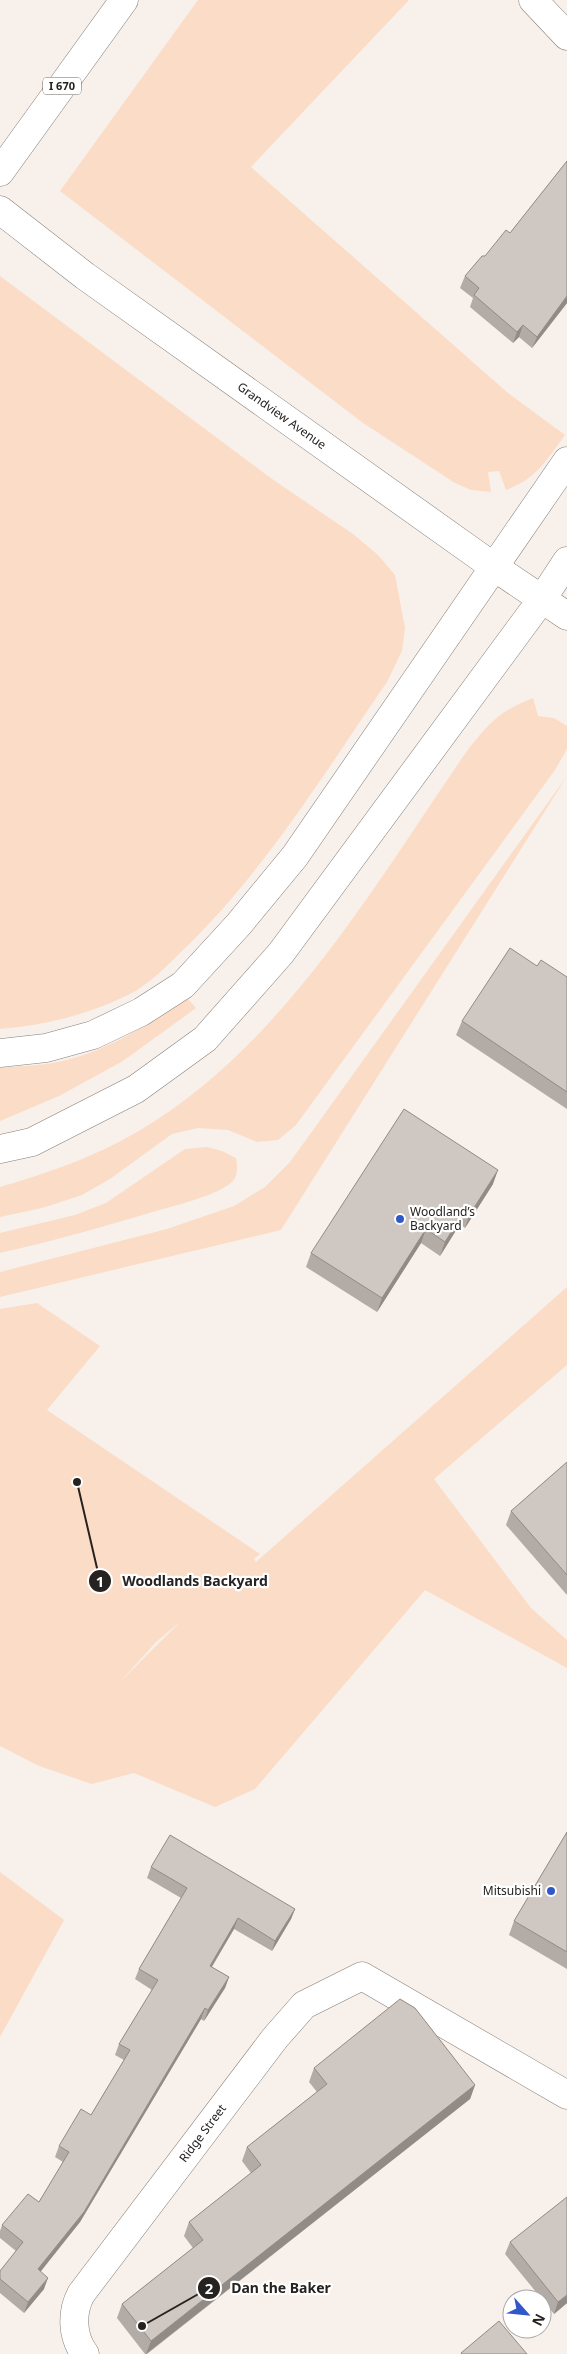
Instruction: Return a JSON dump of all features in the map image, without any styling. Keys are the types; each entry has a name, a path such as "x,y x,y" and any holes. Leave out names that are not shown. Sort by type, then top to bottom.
{"main road":[{"name":"I 670","path":"0,172 124,0"},
{"path":"533,0 567,36"},
{"name":"Grandview Avenue","path":"0,210 85,276 494,567 567,616"},
{"path":"0,1053 46,1048 93,1034 141,1012 183,985 240,924 295,856 567,461"},
{"path":"0,1149 32,1142 136,1089 205,1039 280,953 542,599 567,561"},
{"name":"Ridge Street","path":"85,2354 75,2334 74,2319 76,2304 81,2294 275,2038 304,2005 362,1976 567,2095"}],"shaded area":[{"path":"198,0 409,0 251,167 508,393 565,435 533,475 506,490 499,471 488,472 491,492 471,490 455,483 363,423 60,191"},
{"path":"0,276 272,479 353,534 378,555 395,575 405,628 402,651 387,682 291,823 239,890 211,922 175,958 142,986 113,1002 66,1018 0,1029"},
{"path":"533,698 538,716 554,718 567,726 567,749 555,770 296,1125 278,1140 257,1142 228,1130 198,1128 172,1134 110,1179 82,1195 42,1208 0,1217 0,1187 70,1164 121,1141 189,1097 237,1055 281,1009 322,959 361,907 469,748 490,724 504,712"},
{"path":"567,776 281,1230 0,1297 0,1272 167,1229 234,1206 265,1187 290,1162"},
{"path":"187,998 196,1008 123,1061 59,1096 0,1121 0,1068 53,1063 89,1053 123,1038"},
{"path":"207,1147 222,1151 236,1158 237,1170 234,1180 222,1189 185,1203 80,1233 0,1253 0,1233 75,1215 106,1203 185,1149"},
{"path":"567,1287 567,1365 434,1479 531,1608 567,1640 567,1668 425,1590 255,1789 215,1807 134,1773 92,1784 39,1766 0,1746 0,1309 37,1303 100,1346 47,1410 260,1554 254,1559 256,1562","holes":["181,1621 120,1682 156,1642"]},
{"path":"0,1872 64,1920 0,2037"}],"building":[{"path":"567,161 567,296 537,337 523,325 517,332 474,295 479,288 465,276 482,256 485,256 506,230 510,233"},
{"path":"510,948 537,966 541,960 567,977 567,1092 462,1021"},
{"path":"404,1109 498,1170 470,1214 465,1210 445,1242 426,1229 382,1298 311,1253"},
{"path":"567,1462 567,1575 511,1511"},
{"name":"Mitsubishi","path":"567,1832 567,1952 514,1921"},
{"path":"170,1835 295,1909 275,1941 238,1918 210,1966 229,1977 208,2010 205,2008 84,2212 38,2269 48,2278 28,2302 0,2279 0,2271 23,2242 2,2225 28,2194 39,2202 69,2152 59,2146 81,2109 91,2115 130,2050 119,2044 158,1980 139,1969 187,1888 151,1867"},
{"path":"400,1999 415,2008 475,2085 151,2341 122,2304 203,2240 189,2222 261,2165 247,2147 327,2084 314,2068"},
{"path":"567,2197 567,2295 558,2302 552,2294 552,2289 548,2289 510,2242"},
{"path":"499,2321 502,2325 502,2339 514,2339 527,2354 462,2354"}],"place":[{"name":"Woodland’s Backyard","path":"400,1219"},
{"name":"Woodlands Backyard","path":"77,1482"},
{"name":"Mitsubishi","path":"551,1891"},
{"name":"Dan the Baker","path":"142,2326"}]}
